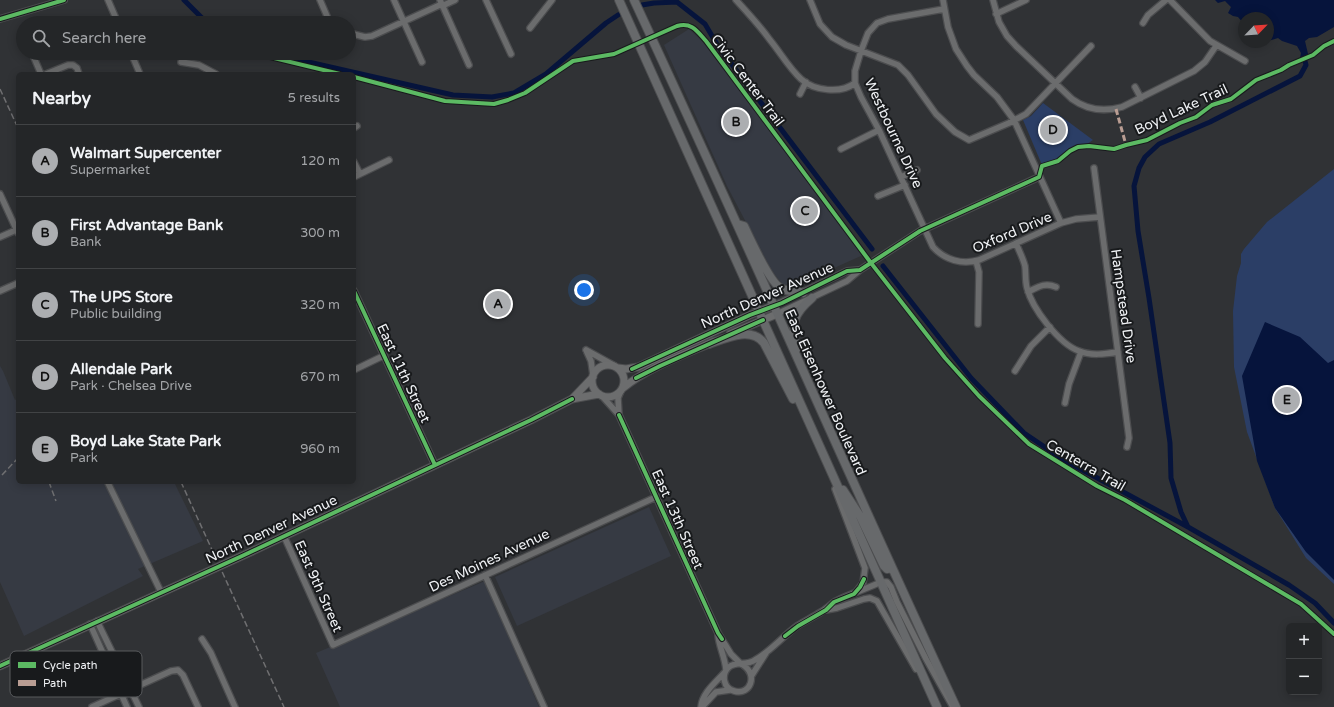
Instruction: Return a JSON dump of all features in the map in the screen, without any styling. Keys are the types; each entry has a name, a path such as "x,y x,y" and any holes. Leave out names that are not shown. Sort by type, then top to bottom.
{"highway":[{"name":"East Eisenhower Boulevard","path":"619,0 937,706"},
{"name":"East Eisenhower Boulevard","path":"634,0 737,224 954,707"},
{"path":"737,224 744,226 769,274 777,286 782,289 796,290 803,293"},
{"path":"810,388 796,350 793,329 798,311 812,298"},
{"path":"709,344 741,334 752,335 761,340 830,471 860,516 884,566 887,569 891,568"}],"main road":[{"name":"North Denver Avenue","path":"617,367 626,369 638,367 759,311 774,306"},
{"name":"North Denver Avenue","path":"622,389 636,378 658,367 777,314"},
{"path":"607,365 617,367 623,375 624,384 622,389 612,396 601,395 593,386 593,376 598,368 602,366 607,365"},
{"name":"North Denver Avenue","path":"572,399 593,376"},
{"name":"North Denver Avenue","path":"32,651 284,536 531,420 572,399 601,395"},
{"name":"North Denver Avenue","path":"0,666 10,661"}],"street":[{"path":"0,19 64,0"},
{"path":"108,0 115,16"},
{"path":"320,0 327,16"},
{"path":"394,0 422,62"},
{"path":"356,35 364,37 372,36 441,3 455,0"},
{"path":"486,0 510,54"},
{"path":"530,28 552,0"},
{"path":"736,0 762,29 796,73 806,82 821,88 835,90 850,87 856,83"},
{"path":"810,0 820,24 832,37 842,44 895,63 904,70 936,114 955,132 969,140 1026,114 1090,46"},
{"path":"943,0 951,38 961,57 974,75 997,97 1014,120 1061,223"},
{"path":"993,0 996,14 1005,32 1012,41 1076,102 1099,110 1122,108 1194,71 1205,62 1216,46"},
{"path":"996,14 1026,0"},
{"path":"1143,23 1148,15 1166,0"},
{"path":"1170,0 1200,33 1216,46 1245,61"},
{"path":"441,3 469,65"},
{"name":"Westbourne Drive","path":"925,229 879,130 861,97 856,83 855,71 861,51 871,29 881,21 944,10"},
{"path":"35,60 40,72"},
{"path":"134,60 139,72"},
{"path":"180,62 199,65 212,72"},
{"path":"51,72 73,64 78,68 78,72"},
{"path":"800,94 806,82"},
{"path":"1135,87 1141,98"},
{"path":"841,150 879,130"},
{"path":"356,176 389,160"},
{"path":"356,166 360,174"},
{"name":"Hampstead Drive","path":"1094,168 1129,438 1127,447"},
{"path":"901,177 917,170"},
{"name":"North Denver Avenue","path":"777,314 848,281 860,270 906,239 925,229 1039,177"},
{"path":"878,196 905,185"},
{"path":"0,194 16,229"},
{"name":"Oxford Drive","path":"925,229 933,247 946,257 961,262 976,261 1061,223 1076,219 1100,217"},
{"path":"0,237 16,231"},
{"path":"1016,243 1025,267 1026,287 1028,292 1050,327 1065,342 1081,352 1095,354 1118,352"},
{"path":"976,261 979,272 978,324"},
{"name":"North Denver Avenue","path":"774,306 847,271 860,270"},
{"path":"0,291 16,284"},
{"path":"1028,292 1042,285 1049,284 1056,287"},
{"name":"East 11th Street","path":"356,295 435,465"},
{"path":"1015,371 1032,346 1050,327"},
{"path":"593,376 591,361 586,350 617,367"},
{"path":"1065,403 1069,384 1081,352"},
{"path":"356,369 384,356"},
{"name":"East 13th Street","path":"619,415 618,398 622,389"},
{"name":"East 13th Street","path":"601,395 619,415 718,632 731,654 742,664"},
{"path":"830,471 838,500 865,568 863,583 854,594"},
{"path":"108,484 161,592"},
{"name":"Des Moines Avenue","path":"333,645 656,497"},
{"name":"East 9th Street","path":"284,536 333,645"},
{"path":"485,575 544,707"},
{"path":"701,707 701,701 725,671 732,665 754,661 766,653 798,626 826,610 834,602 881,582 887,582 891,587 923,652 954,707"},
{"path":"826,610 864,599 870,598 876,601 937,706"},
{"path":"94,622 110,651"},
{"path":"94,622 105,651"},
{"name":"East 13th Street","path":"718,632 719,641 725,657 725,671"},
{"path":"202,639 211,653 235,707"},
{"path":"701,707 716,692 730,690 739,692 747,688 752,680 752,675 766,653"},
{"path":"742,664 750,670 752,675"},
{"path":"142,685 171,671 178,670 183,675 198,707"},
{"path":"725,671 724,682 730,690"},
{"path":"92,707 117,697"},
{"path":"123,697 127,707"},
{"path":"134,697 139,707"}],"shaded area":[{"path":"1215,0 1334,0 1334,27 1317,37 1309,38 1305,41 1308,54 1305,61 1300,58 1301,53 1297,46 1282,41 1278,38 1274,39 1274,12 1238,12 1238,17 1228,13 1231,7 1225,1 1218,3"},
{"path":"689,29 702,41 863,255 794,286 782,284 771,270 727,186 664,45"},
{"path":"1043,103 1093,140 1084,146 1078,147 1071,151 1053,164 1042,165 1023,120 1031,116"},
{"path":"1334,169 1334,584 1306,558 1275,508 1247,432 1234,367 1233,311 1237,276 1241,263 1241,254 1244,249 1267,222"},
{"path":"1265,322 1300,337 1328,363 1334,360 1334,580 1306,552 1275,508 1257,461 1242,376"},
{"path":"0,366 15,400 16,399 16,484 175,484 203,541 138,569 143,576 24,636 0,582"},
{"path":"649,507 671,556 517,626 495,577"},
{"path":"485,581 539,707 340,707 316,653"}],"waterway":[{"path":"184,0 200,16"},
{"path":"642,5 677,2 705,24 718,46 872,249"},
{"path":"356,73 453,95 492,97 514,93 546,74 606,23 618,15"},
{"path":"300,60 352,72"},
{"path":"1188,527 1181,512 1171,478 1170,443 1138,231 1134,186 1139,168 1145,157 1159,144 1210,122 1300,76 1306,65 1305,61"},
{"path":"883,266 971,378 1024,433 1064,460 1188,527 1289,585 1315,603 1334,623"}],"railway":[{"path":"0,89 16,124"},
{"path":"2,475 16,460"},
{"path":"50,484 56,501"},
{"path":"182,484 284,707"}],"marked path":[{"path":"1116,109 1126,145"}],"cycle path":[{"path":"0,19 64,0"},
{"name":"Civic Center Trail","path":"356,78 445,101 494,104 525,93 573,61 614,54 677,26 687,25 694,28 706,41 871,263 945,358 979,396 1029,444 1097,486 1125,500 1301,604 1334,634"},
{"name":"Boyd Lake Trail","path":"632,369 750,315 782,303 847,271 860,270 920,231 1039,177 1042,166 1058,161 1070,151 1078,147 1089,146 1114,149 1147,140 1180,123 1196,117 1212,105 1231,99 1256,80 1313,55 1324,46 1334,41"},
{"path":"282,60 332,72"},
{"path":"356,295 435,465"},
{"path":"636,378 763,320"},
{"path":"33,651 242,556 531,420 572,399"},
{"path":"619,415 722,639"},
{"path":"785,636 798,626 826,610 834,602 854,594 864,579"},
{"path":"0,666 10,661"}],"place":[{"name":"First Advantage Bank","path":"736,122"},
{"name":"Allendale Park","path":"1053,130"},
{"name":"The UPS Store","path":"805,211"},
{"name":"Walmart Supercenter","path":"498,304"},
{"name":"Boyd Lake State Park","path":"1287,400"}]}
